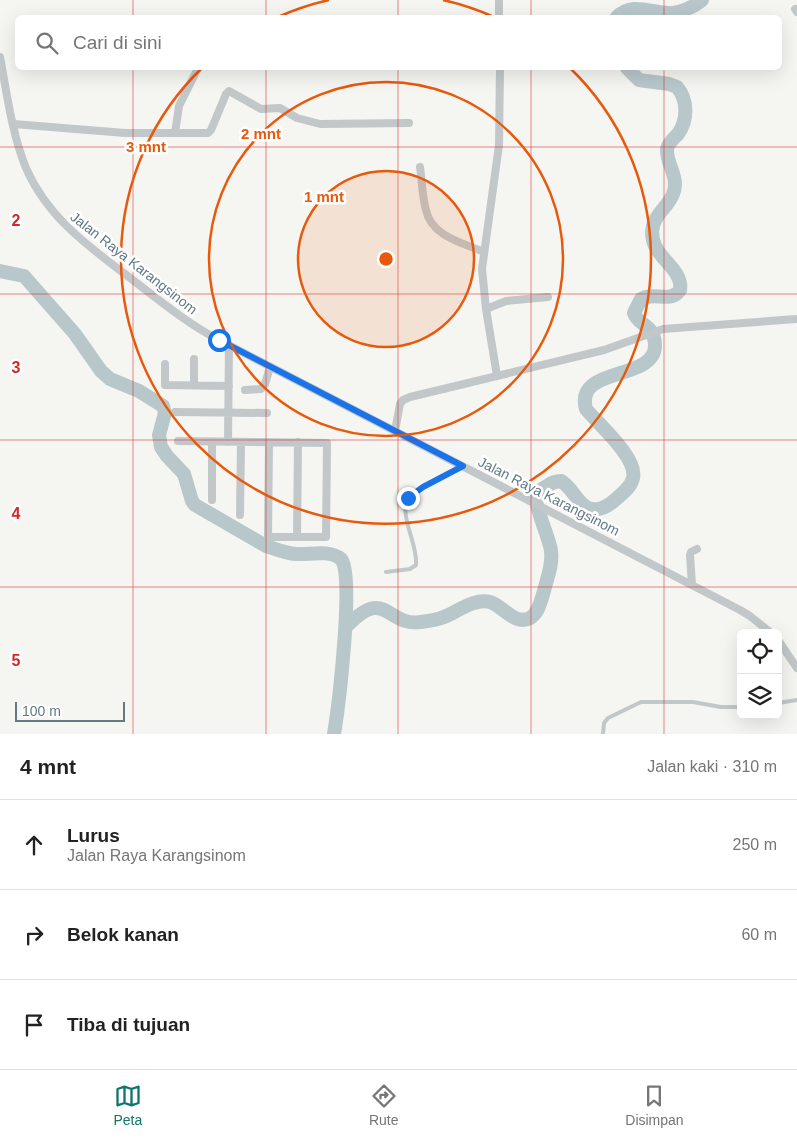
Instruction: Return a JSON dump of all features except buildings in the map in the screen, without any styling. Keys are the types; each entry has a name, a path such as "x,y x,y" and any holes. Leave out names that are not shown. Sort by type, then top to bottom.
{"street":[{"path":"499,0 499,15"},
{"name":"Jalan Raya Karangsinom","path":"0,57 14,124 26,169 44,200 61,222 93,250 169,308 206,334 692,585 750,616 766,629"},
{"path":"174,133 179,106 197,70"},
{"path":"497,376 483,285 484,252 499,145 500,70"},
{"path":"14,124 125,133 209,132 229,91 262,110 280,108 297,118 320,124 410,123"},
{"path":"420,166 426,211 430,221 444,234 484,252"},
{"path":"486,309 506,301 548,297"},
{"path":"395,431 400,404 403,400 604,350 664,329 797,319"},
{"path":"228,442 229,345"},
{"path":"194,359 194,386"},
{"path":"165,364 165,385 228,386"},
{"path":"245,390 261,389 265,384 270,367"},
{"path":"175,412 267,413"},
{"path":"178,441 298,442 327,443 326,537 268,537 269,442"},
{"path":"212,442 212,500"},
{"path":"240,515 241,442"},
{"path":"297,537 298,442"},
{"path":"692,585 690,555 691,552 697,549"},
{"path":"782,646 797,668"}],"lane":[{"path":"386,572 410,569 416,565 416,557 405,509 406,499 423,487 463,466"},
{"path":"782,702 797,700"},
{"path":"603,734 604,724 608,718 641,702 692,702 721,707 737,707"}],"waterway":[{"path":"620,15 628,10 635,9 662,13 678,12 702,0"},
{"path":"345,628 359,615 370,609 378,608 385,610 409,622 421,622 441,618 472,604 484,601 495,604 514,618 525,620 530,618 536,613 539,606 551,561 550,545 537,504 538,493 550,484 561,481 584,505 588,508 596,509 610,504 630,484 633,478 633,470 629,461 616,442 586,409 586,395 592,386 603,379 631,370 643,364 652,356 655,344 654,337 634,313 641,299 651,296 672,296 680,290 680,282 676,274 660,253 652,236 655,221 671,199 675,188 667,149 684,123 685,104 677,87 669,84 639,80 629,70"},
{"path":"0,271 24,276 75,334 101,371 110,379 139,391 163,406 165,413 159,435 161,447 184,474 195,505 266,546 296,554 331,554 341,559 345,569 346,614 342,672 334,734"}],"route":[{"path":"219,340 463,466 423,487 408,498"}]}
